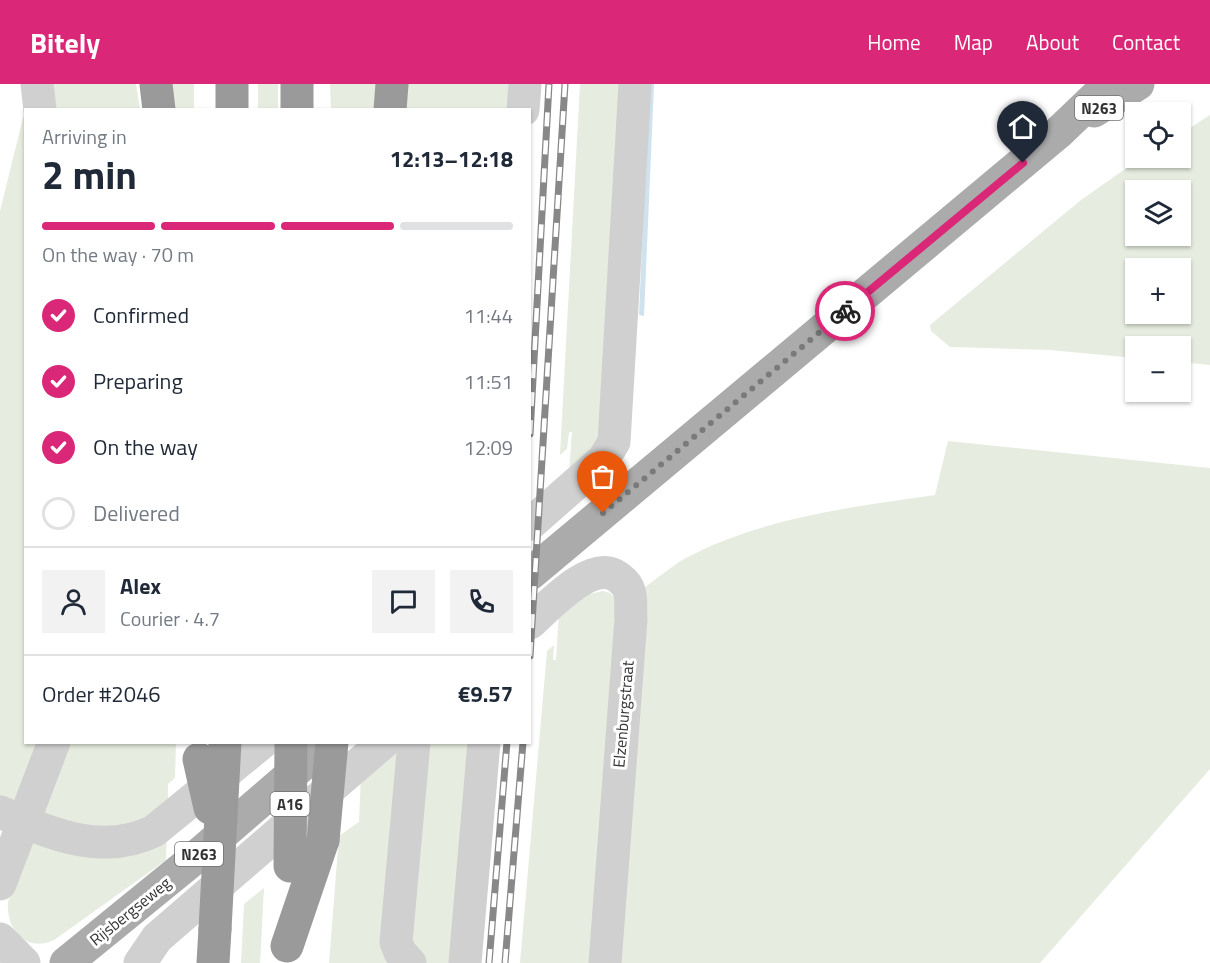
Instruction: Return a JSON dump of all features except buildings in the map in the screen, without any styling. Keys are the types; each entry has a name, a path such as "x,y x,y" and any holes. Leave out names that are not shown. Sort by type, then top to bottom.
{"highway":[{"path":"156,84 159,108"},
{"path":"232,84 232,108"},
{"path":"297,84 297,108"},
{"path":"390,108 392,84"},
{"name":"A16","path":"286,954 290,866 291,744"},
{"name":"A16","path":"286,954 323,840 331,744"},
{"path":"207,748 218,839 213,963"}],"main road":[{"name":"N263","path":"531,573 1059,132 1109,84"},
{"name":"N263","path":"1059,132 1138,84"},
{"name":"Rijsbergseweg","path":"66,963 190,862 329,744"}],"street":[{"path":"37,84 40,108"},
{"path":"523,108 525,84"},
{"path":"531,523 594,469 610,451 615,431 630,359 635,84"},
{"name":"Elzenburgstraat","path":"531,622 580,581 595,572 608,571 624,582 629,591 631,619 605,963"},
{"path":"0,884 11,817 53,744"},
{"path":"11,817 85,843 117,842 141,837 154,831 261,744"},
{"path":"140,963 157,938 382,744"},
{"path":"410,963 400,952 396,942 414,744"},
{"path":"465,963 484,744"},
{"path":"0,939 24,963"}],"shaded area":[{"path":"49,84 136,84 140,108 52,108"},
{"path":"165,84 194,84 194,108 169,108"},
{"path":"258,84 278,84 278,108 258,108"},
{"path":"330,84 379,84 378,108 331,108"},
{"path":"408,84 519,84 518,108 406,108"},
{"path":"580,84 631,84 610,428 568,486 572,432 569,432 567,449 560,455"},
{"path":"24,114 24,744 47,744 20,801 0,799 0,211"},
{"path":"1210,115 1210,365 1191,363 1191,336 1125,336 1125,357 1050,350 950,347 931,331 930,325 1081,200 1127,168 1191,168 1191,127"},
{"path":"948,441 1210,468 1210,769 1040,963 613,963 640,591 684,559 743,533 806,516 935,495"},
{"path":"603,591 610,593 619,604 599,963 520,963 547,651 554,645 553,660 556,660 559,613 586,595"},
{"path":"67,744 176,744 175,778 168,784 168,812 104,835 47,816 44,811"},
{"path":"398,744 407,963 329,963 339,836 359,822 361,774"},
{"path":"420,744 476,744 451,963 424,963 404,924"},
{"path":"167,830 166,860 54,940 44,943 27,941 14,930 10,922 8,902 29,840"},
{"path":"264,888 260,963 241,963 244,904"}],"water":[{"path":"649,84 654,84 644,316 639,315"}],"railway":[{"path":"531,416 549,84"},
{"path":"531,640 565,84"},
{"path":"489,963 507,744"},
{"path":"505,963 523,744"}],"way so far":[{"path":"603,513 845,311"}],"route":[{"path":"845,311 1023,163"}]}
